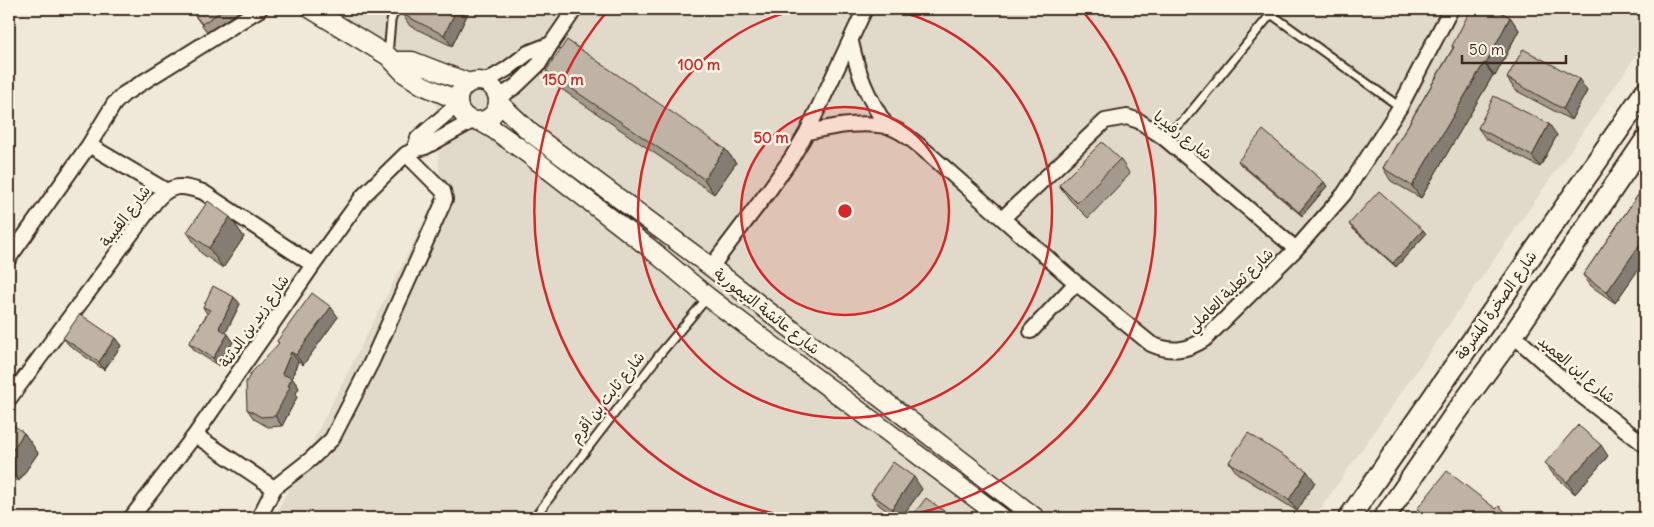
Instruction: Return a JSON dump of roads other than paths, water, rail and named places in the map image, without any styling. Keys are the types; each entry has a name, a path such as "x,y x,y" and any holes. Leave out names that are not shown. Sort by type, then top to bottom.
{"main road":[{"name":"شارع الصخرة المشرفة","path":"1349,518 1645,92"},
{"name":"شارع الصخرة المشرفة","path":"1384,518 1453,417 1513,335 1645,141"}],"street":[{"path":"9,258 89,145 114,104 124,94 260,9"},
{"path":"311,9 391,59 405,74 422,85 458,102"},
{"path":"498,100 539,64 575,9"},
{"path":"711,267 780,174 807,132 865,9"},
{"name":"شارع ثعلبة العاملي","path":"807,132 849,124 887,127 905,136 1004,217 1076,283 1151,344 1164,350 1180,350 1195,346 1205,339 1296,249 1344,194 1400,107 1451,9"},
{"name":"شارع ثعلبة العاملي","path":"850,42 858,73 871,102 887,127"},
{"path":"391,59 412,61 477,82 494,88 498,100 495,112 488,118 476,121 465,117 460,112 459,93 463,87 477,82 507,69 528,53 551,44"},
{"name":"شارع عائشة التيمورية","path":"498,100 532,133 711,267 1036,518"},
{"name":"شارع زيد بن الدثنة","path":"131,518 195,434 363,196 410,152 418,138 458,102"},
{"name":"شارع رفيديا","path":"1004,217 1105,121 1127,117 1139,121 1163,138 1296,249"},
{"name":"شارع عائشة التيمورية","path":"476,121 493,129 536,160 648,247 708,297 1002,518"},
{"name":"شارع زيد بن الدثنة","path":"410,152 425,147 476,121"},
{"path":"89,145 165,190"},
{"path":"259,518 274,488 312,459 332,439 371,363 443,204 445,198 443,192 410,152"},
{"name":"شارع القبيبة","path":"9,399 154,202 165,190 179,187 192,188 203,192 313,265"},
{"path":"1031,331 1076,283"},
{"name":"شارع ابن العميد","path":"1513,335 1578,393 1645,445"},
{"path":"195,434 274,488"}],"lane":[{"path":"391,59 394,9"},
{"path":"1264,9 1400,107"},
{"path":"1163,138 1184,120 1272,14"},
{"name":"شارع ثابت بن أقرم","path":"534,518 660,354 708,297"}]}
